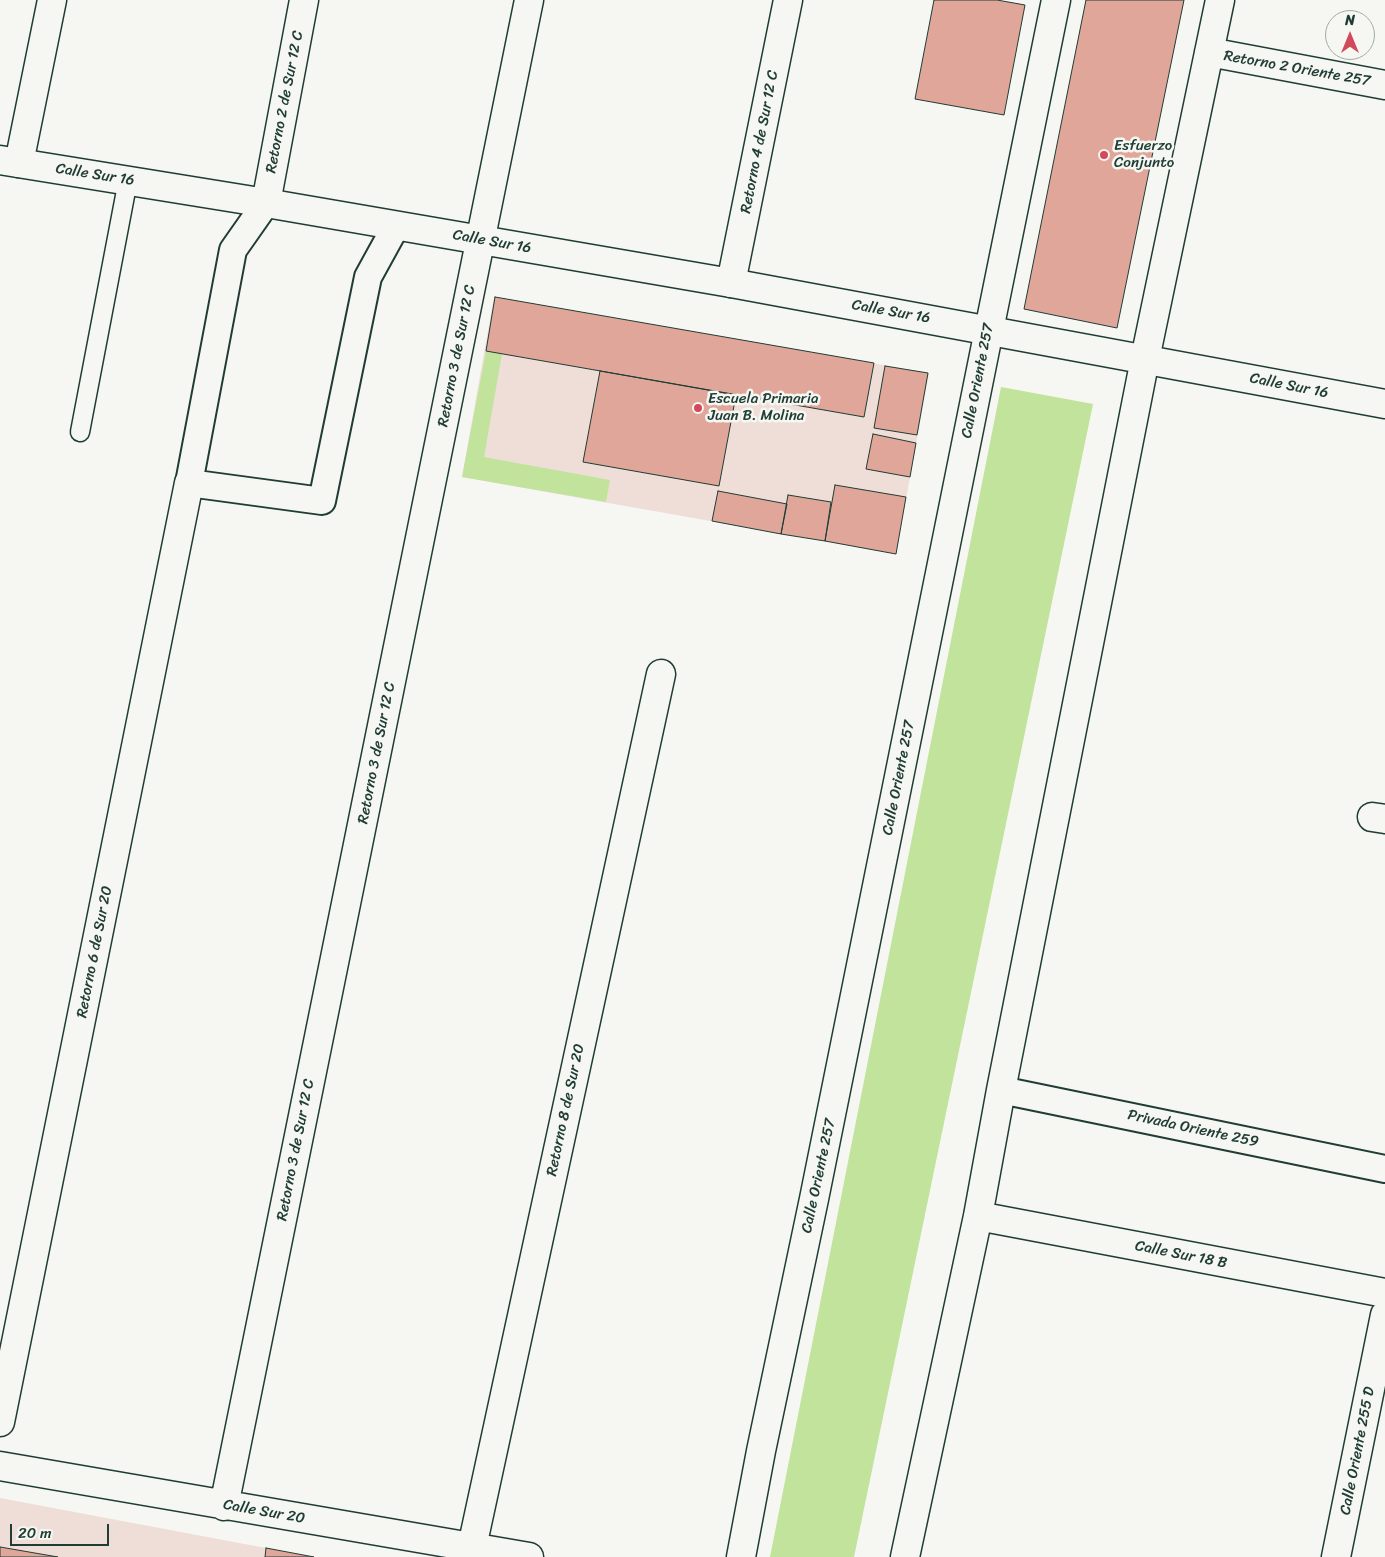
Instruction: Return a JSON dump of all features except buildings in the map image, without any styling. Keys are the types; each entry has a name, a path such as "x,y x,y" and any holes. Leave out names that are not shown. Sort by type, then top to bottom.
{"street":[{"path":"10,162 52,0"},
{"name":"Retorno 2 de Sur 12 C","path":"266,203 304,0"},
{"name":"Retorno 3 de Sur 12 C","path":"224,1506 529,0"},
{"name":"Retorno 4 de Sur 12 C","path":"731,283 788,0"},
{"name":"Calle Oriente 257","path":"741,1557 1056,0"},
{"path":"905,1557 978,1216 1145,358 1220,0"},
{"name":"Retorno 2 Oriente 257","path":"1209,52 1385,85"},
{"name":"Calle Sur 16","path":"10,162 266,203 731,283 1145,358 1385,404"},
{"path":"266,203 233,250 189,483 322,501 368,277 396,226"},
{"name":"Retorno 6 de Sur 20","path":"0,1422 189,483"},
{"name":"Retorno 8 de Sur 20","path":"459,1549 661,674"},
{"name":"Privada Oriente 259","path":"1001,1090 1385,1169"},
{"name":"Calle Sur 18 B","path":"978,1216 1385,1294"},
{"name":"Calle Oriente 255 D","path":"1336,1557 1385,1315"},
{"name":"Calle Sur 20","path":"0,1466 459,1549 529,1557"}],"lane":[{"path":"80,432 128,180"}],"shaded area":[{"name":"Escuela Primaria Juan B. Molina","path":"494,297 929,373 896,554 462,477"},
{"path":"0,1498 266,1548 265,1557 0,1557"}],"green space":[{"path":"486,351 502,354 484,457 610,480 606,502 462,477"},
{"path":"1001,387 1093,404 854,1557 770,1557"}],"place":[{"name":"Esfuerzo Conjunto","path":"1104,155"},
{"name":"Escuela Primaria Juan B. Molina","path":"698,408"}]}
